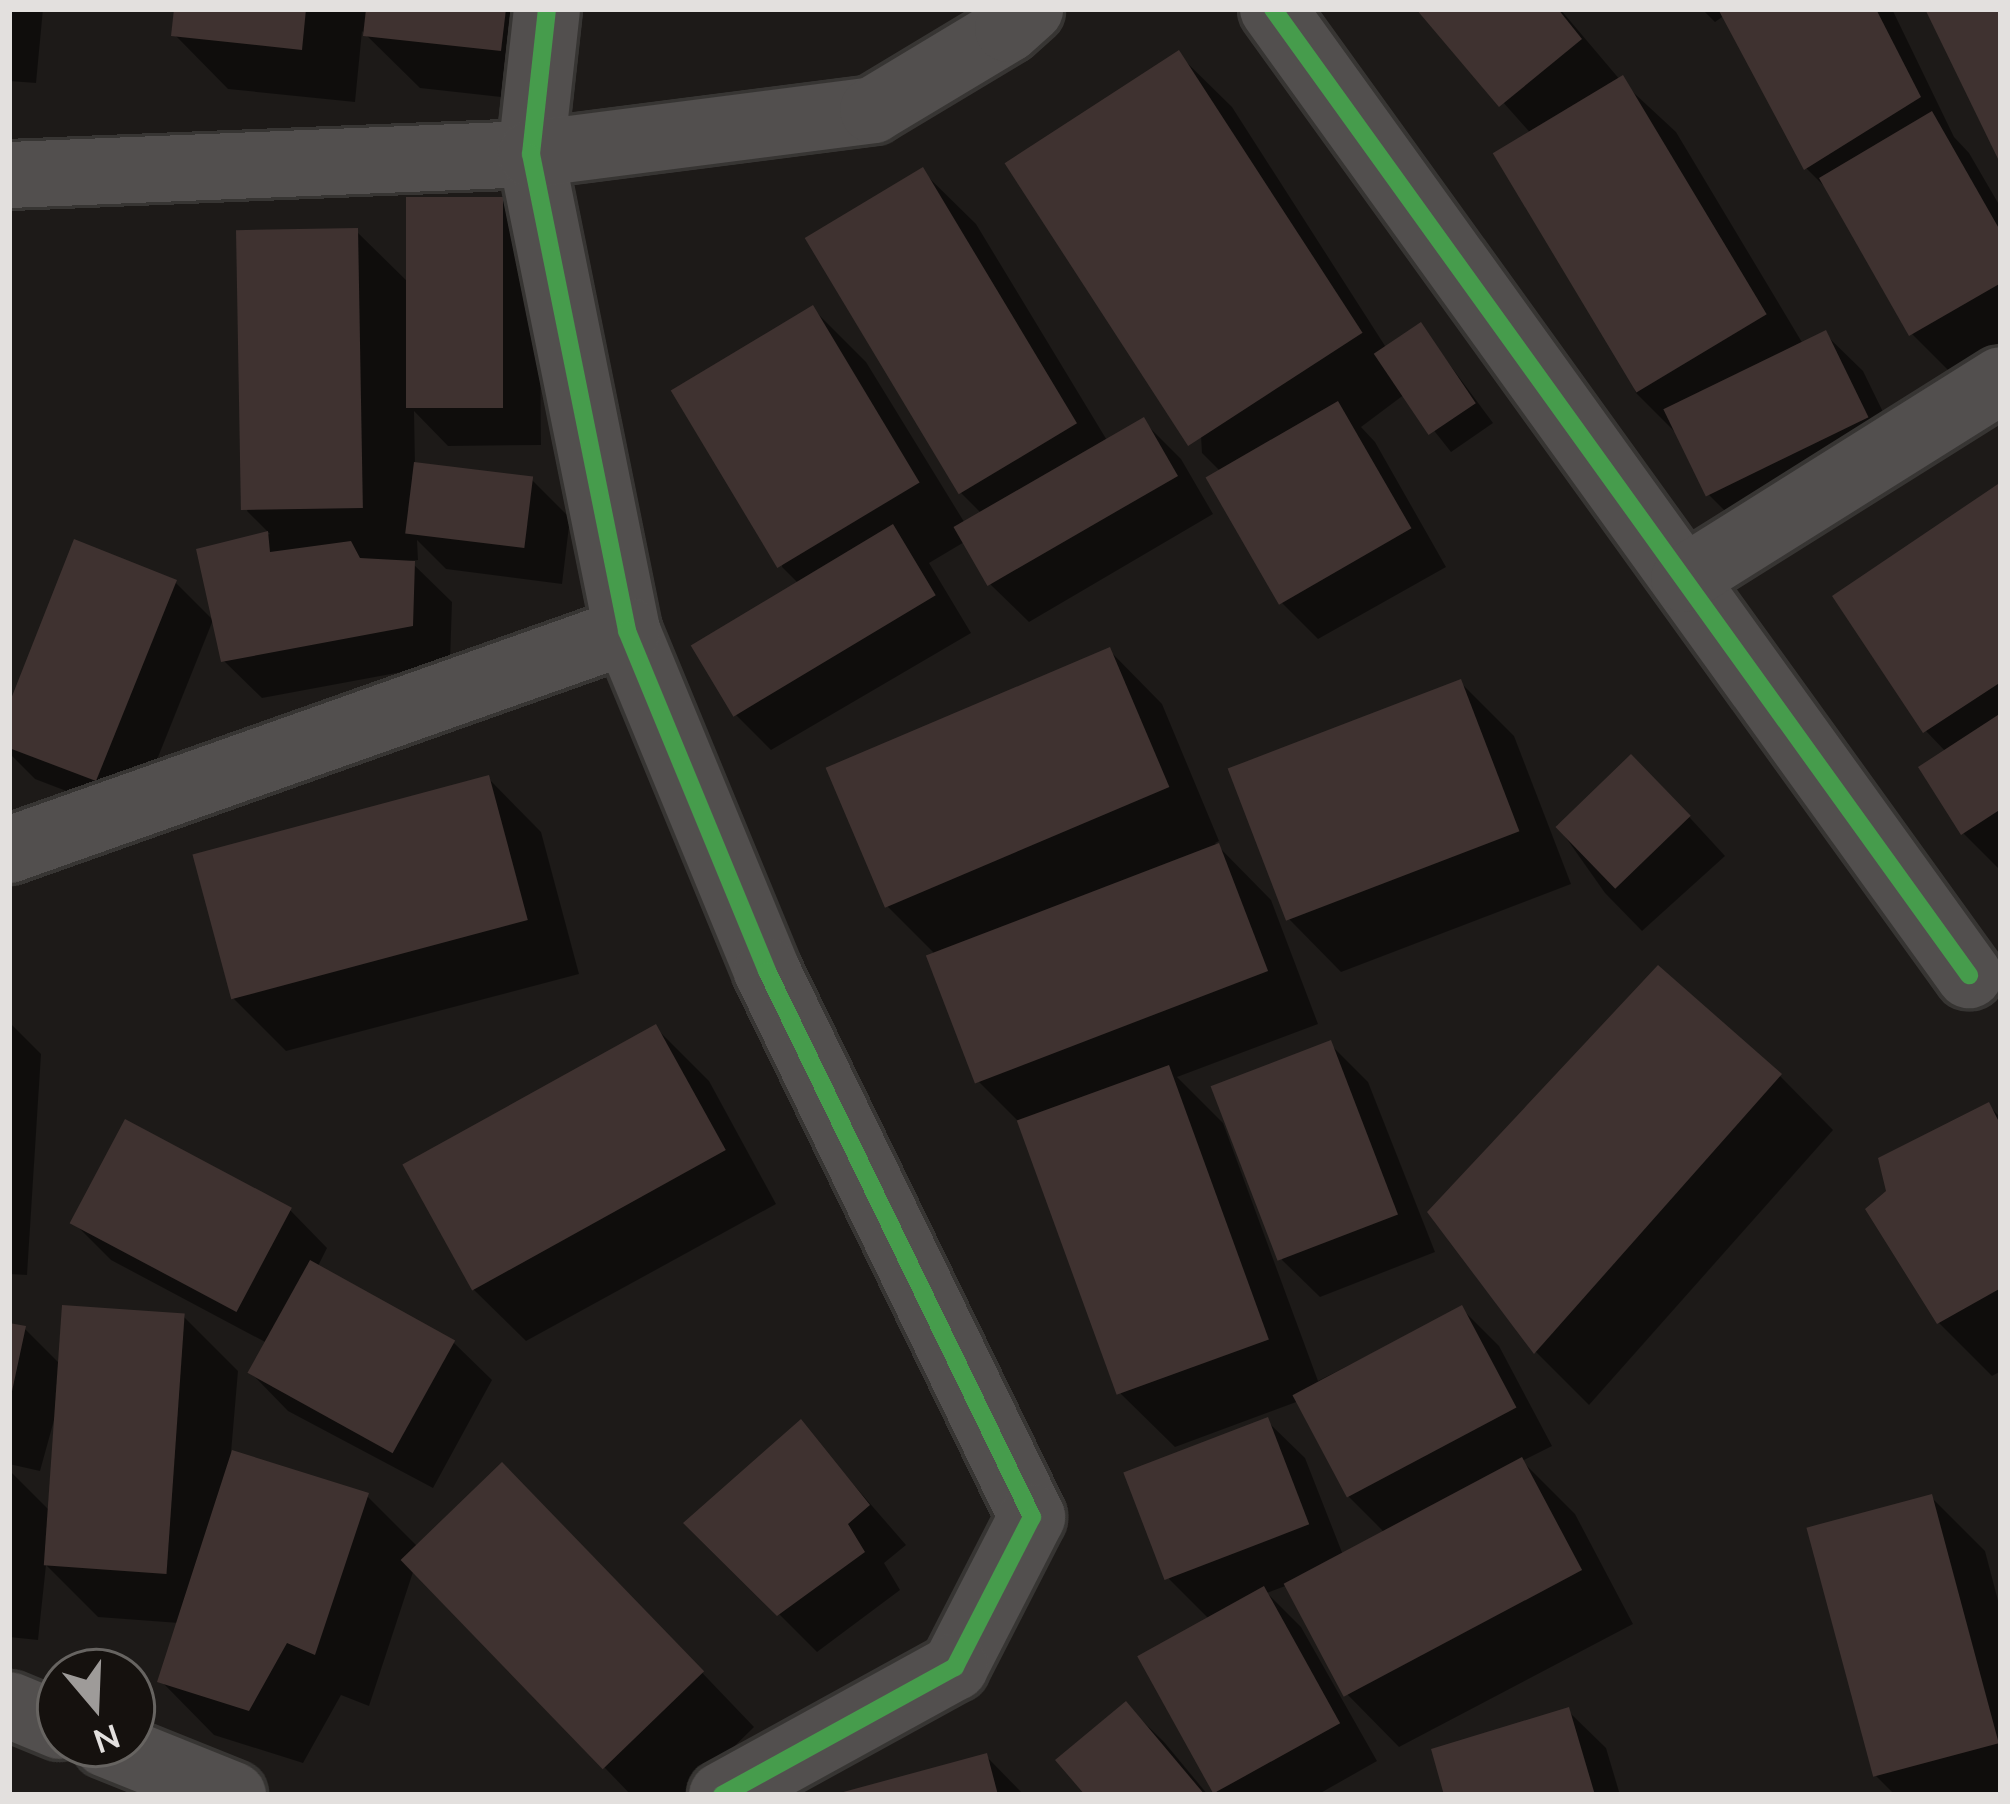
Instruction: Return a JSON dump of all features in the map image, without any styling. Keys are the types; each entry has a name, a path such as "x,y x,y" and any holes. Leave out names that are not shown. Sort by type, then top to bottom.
{"street":[{"path":"547,9 531,154 627,631 766,971 1032,1517 955,1667 722,1795"},
{"path":"9,175 531,154 873,110 1008,28 1030,9"},
{"path":"1274,9 1969,975"},
{"path":"1684,579 2001,380"},
{"path":"9,850 627,631"},
{"path":"156,1764 233,1795"}],"building":[{"path":"174,9 306,9 302,50 171,36"},
{"path":"366,9 506,9 501,51 363,36"},
{"path":"1416,9 1558,9 1582,39 1499,107"},
{"path":"1718,9 1876,9 1921,97 1804,170"},
{"path":"1925,9 2001,9 2001,165"},
{"path":"1179,50 1363,333 1188,446 1005,163"},
{"path":"1623,75 1767,314 1636,392 1493,153"},
{"path":"1932,111 2001,232 2001,283 1909,336 1819,178"},
{"path":"923,167 1077,423 959,494 805,238"},
{"path":"406,197 503,197 503,408 406,408"},
{"path":"358,228 363,508 241,510 236,230"},
{"path":"813,305 920,482 777,568 671,390"},
{"path":"1421,322 1476,403 1429,435 1374,354"},
{"path":"1826,330 1869,417 1706,497 1663,409"},
{"path":"1338,401 1412,528 1279,605 1205,478"},
{"path":"1144,417 1178,476 987,586 953,527"},
{"path":"414,462 533,477 524,548 405,533"},
{"path":"2001,482 2001,682 1923,733 1832,596"},
{"path":"893,524 936,595 733,717 691,646"},
{"path":"268,531 270,552 351,541 360,558 415,561 413,626 221,662 196,549"},
{"path":"74,539 177,580 96,781 9,748 9,704"},
{"path":"1110,647 1169,787 885,908 826,768"},
{"path":"1461,679 1519,831 1286,921 1228,769"},
{"path":"2001,713 2001,809 1961,835 1918,767"},
{"path":"1631,754 1691,816 1615,889 1555,827"},
{"path":"489,775 528,920 231,999 192,854"},
{"path":"1219,843 1268,971 975,1083 926,956"},
{"path":"1658,965 1782,1074 1534,1354 1427,1212"},
{"path":"656,1024 726,1150 472,1291 402,1165"},
{"path":"1331,1040 1398,1215 1278,1261 1211,1086"},
{"path":"1169,1065 1269,1339 1117,1395 1017,1120"},
{"path":"1989,1102 2001,1126 2001,1288 1937,1324 1865,1209 1886,1191 1878,1158"},
{"path":"125,1119 292,1208 236,1312 70,1223"},
{"path":"310,1260 455,1340 393,1453 247,1373"},
{"path":"62,1305 185,1314 166,1574 44,1565"},
{"path":"1462,1305 1516,1407 1347,1498 1292,1395"},
{"path":"9,1323 26,1326 11,1396 9,1396"},
{"path":"1268,1417 1309,1524 1165,1580 1123,1473"},
{"path":"801,1419 870,1505 848,1524 865,1552 777,1616 683,1523"},
{"path":"232,1450 369,1493 315,1655 287,1643 249,1711 157,1682"},
{"path":"1522,1457 1582,1570 1344,1697 1284,1584"},
{"path":"502,1462 704,1671 603,1769 401,1560"},
{"path":"1932,1494 1999,1743 1873,1777 1806,1528"},
{"path":"1264,1586 1340,1723 1213,1794 1137,1656"},
{"path":"1126,1701 1205,1795 1085,1795 1055,1760"},
{"path":"1569,1707 1595,1795 1444,1795 1431,1749"},
{"path":"987,1753 998,1795 836,1795 836,1794"}],"cycle path":[{"path":"547,9 531,154 627,631 767,971 1032,1517 955,1667 722,1795"},
{"path":"1273,9 1969,975"}]}
